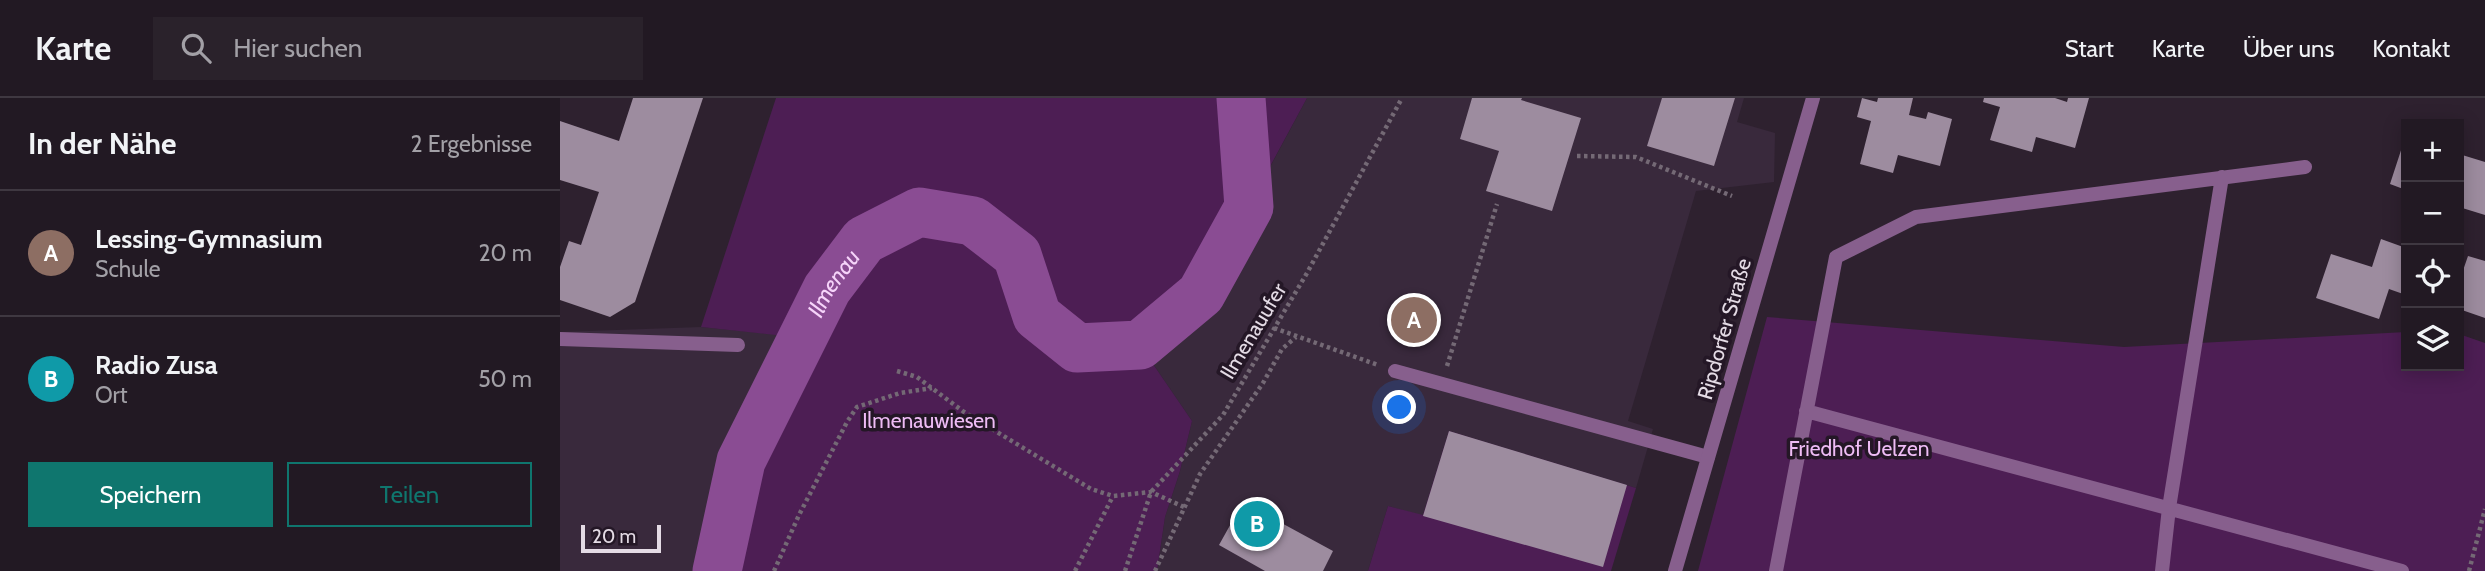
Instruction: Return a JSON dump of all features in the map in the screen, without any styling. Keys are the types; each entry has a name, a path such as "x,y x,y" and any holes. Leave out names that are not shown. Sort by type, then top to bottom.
{"street":[{"name":"Ripdorfer Straße","path":"1675,571 1813,98"},
{"path":"1776,571 1836,257 1916,217 2305,167"},
{"path":"2162,571 2169,508 2222,177"},
{"path":"560,339 738,345"},
{"path":"1395,371 1708,457"},
{"path":"1806,411 2402,571"}],"path":[{"name":"Ilmenauufer","path":"1125,571 1151,492 1223,415 1307,273 1402,98"},
{"path":"1577,156 1636,157 1732,196"},
{"path":"1442,384 1497,204"},
{"path":"1274,328 1395,371"},
{"path":"1155,571 1200,474 1263,383 1282,349 1296,337"},
{"path":"897,371 917,377 964,412 1022,449 1091,488 1113,496 1151,492 1184,507"},
{"path":"774,571 799,515 857,407 900,393 933,388"},
{"path":"1075,571 1113,496"},
{"path":"2469,571 2485,509"}],"shaded area":[{"path":"1307,98 1744,98 1737,122 1775,133 1774,182 1696,191 1628,421 1653,429 1636,488 1449,431 1423,516 1388,506 1368,571 1157,571 1165,517 1192,421 1140,345 1202,294"},
{"path":"701,327 803,337 741,461 717,571 560,571 560,332"}],"green space":[{"name":"Ilmenauwiesen","path":"776,98 1307,98 1201,294 1140,345 1192,421 1165,517 1157,571 717,571 741,461 803,338 701,327"},
{"name":"Friedhof Uelzen","path":"1767,317 2124,347 2401,332 2401,371 2464,371 2464,336 2485,343 2485,571 1698,571"},
{"path":"1449,431 1636,488 1611,571 1368,571 1388,506 1423,515"}],"building":[{"path":"633,98 703,98 635,302 610,317 560,300 560,267 569,241 581,245 599,192 560,180 560,121 619,141"},
{"path":"1472,98 1522,98 1521,100 1581,118 1552,211 1486,191 1499,151 1460,139"},
{"path":"1662,98 1735,98 1714,166 1647,146"},
{"path":"1862,98 1877,102 1878,98 1913,98 1909,115 1926,119 1928,112 1952,119 1940,166 1898,155 1893,173 1860,164 1871,121 1857,117"},
{"path":"1984,98 2055,98 2067,102 2068,98 2089,98 2075,148 2036,137 2032,152 1990,140 2000,107 1983,102"},
{"path":"2401,150 2401,188 2390,184"},
{"path":"2464,156 2485,162 2485,215 2464,209"},
{"path":"2381,239 2401,246 2401,293 2389,289 2379,319 2316,298 2331,254 2372,267"},
{"path":"2468,256 2485,261 2485,318 2464,311 2464,268"},
{"path":"1449,431 1627,485 1603,567 1423,516"},
{"path":"1243,502 1333,551 1323,571 1265,571 1219,545"}],"waterway":[{"name":"Ilmenau","path":"717,571 741,461 827,289 864,240 919,212 973,221 1017,255 1037,316 1077,348 1140,345 1201,294 1249,207 1241,98"}],"place":[{"name":"Lessing-Gymnasium","path":"1414,320"},
{"name":"Radio Zusa","path":"1257,524"}]}
